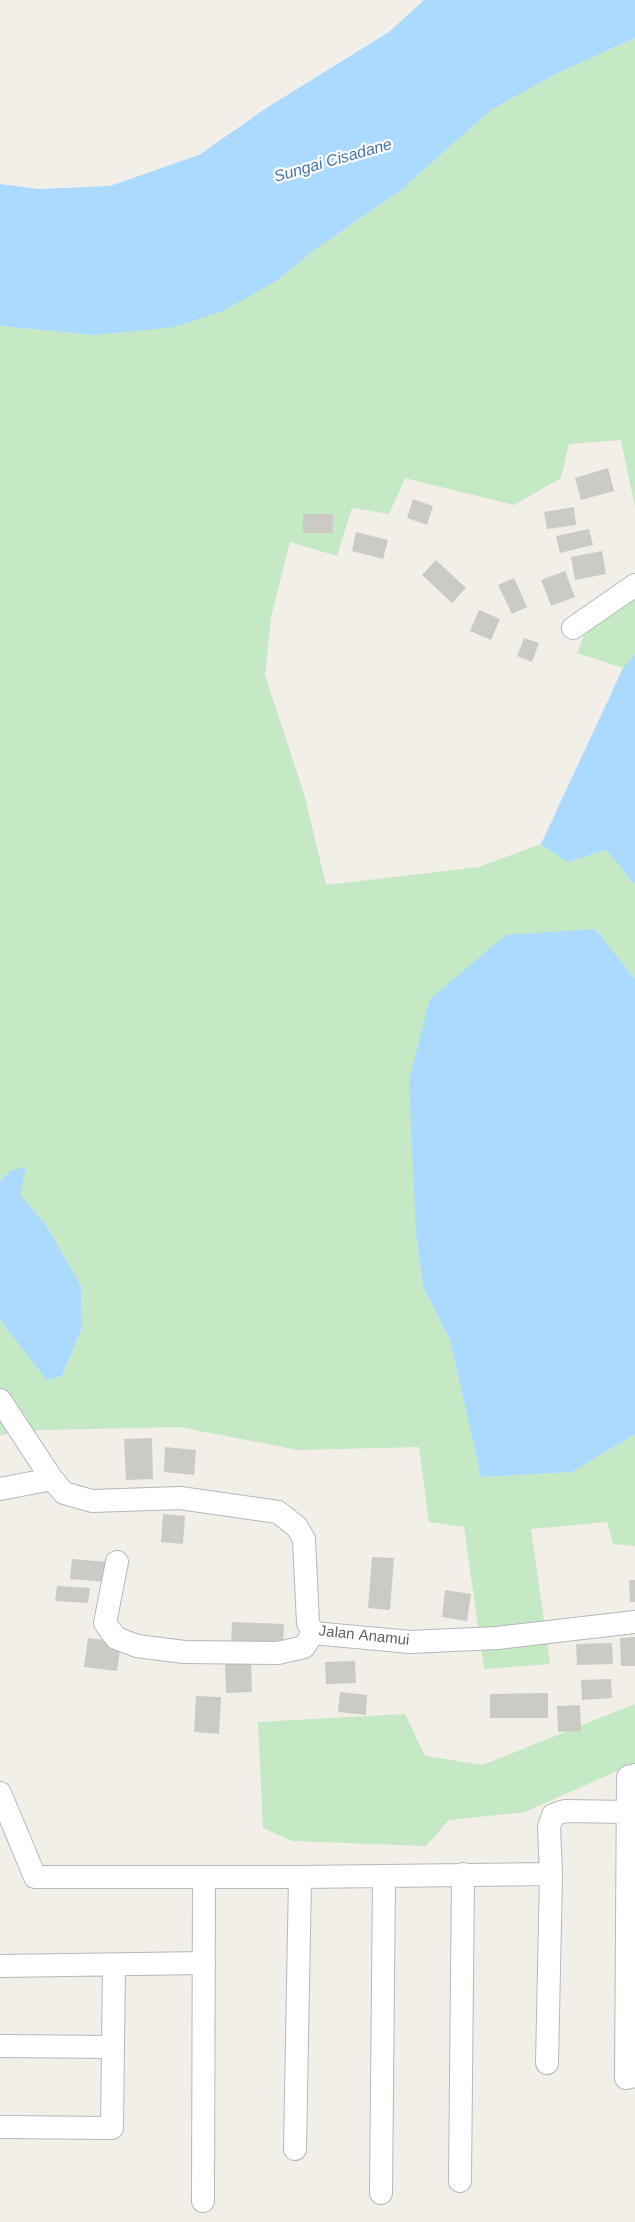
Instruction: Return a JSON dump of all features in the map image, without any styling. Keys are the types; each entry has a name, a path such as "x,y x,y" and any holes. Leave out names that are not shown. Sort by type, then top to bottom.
{"street":[{"path":"574,628 635,585"},
{"name":"Jalan Anamui","path":"0,1400 52,1479 64,1493 92,1501 180,1498 278,1512 297,1527 304,1539 308,1623 313,1633 410,1642 497,1638 635,1622"},
{"path":"0,1489 52,1479"},
{"path":"117,1562 105,1623 116,1638 137,1646 184,1652 278,1653 304,1647 313,1633"},
{"path":"635,1775 628,1777 626,2078 635,2076"},
{"path":"0,1793 35,1876 300,1877 551,1874"},
{"path":"547,2063 551,1874 549,1827 553,1815 565,1811 628,1812"},
{"path":"460,2181 463,1874"},
{"path":"381,2193 384,1876"},
{"path":"203,2201 204,1877"},
{"path":"295,2149 300,1877"},
{"path":"0,1966 204,1963"},
{"path":"0,2127 112,2128 114,1965"},
{"path":"0,2046 113,2047"}],"green space":[{"path":"635,38 635,507 621,440 569,444 561,478 514,505 405,478 389,514 352,508 337,556 290,542 271,617 265,675 305,797 326,885 479,867 541,844 567,862 606,850 635,885 635,979 595,929 416,1234 423,1286 450,1340 481,1477 572,1472 635,1434 635,1546 613,1544 607,1522 531,1529 550,1664 484,1669 464,1527 429,1522 419,1447 298,1450 179,1427 43,1430 0,1435 0,1320 12,1333 62,1376 82,1328 81,1286 46,1225 20,1194 10,1171 0,1181 0,326 94,335 276,281 317,248 400,191 491,110 556,74"},
{"path":"635,577 635,654 623,668 577,653 596,605"},
{"path":"635,1704 635,1763 525,1812 449,1820 426,1846 292,1841 263,1828 258,1722 405,1714 425,1756 483,1765"}],"water":[{"name":"Sungai Cisadane","path":"424,0 635,0 635,38 556,74 491,110 400,191 317,248 276,281 223,311 174,327 94,335 0,326 0,184 39,189 110,186 199,155 268,107 389,32"},
{"path":"635,654 635,885 606,850 567,862 541,844 623,668"},
{"path":"595,929 635,979 635,1434 572,1472 481,1477 450,1340 423,1286 416,1234 409,1080 430,999 506,935"},
{"path":"26,1167 20,1194 46,1225 81,1286 82,1328 62,1376 47,1380 0,1320 0,1181 10,1171"}],"building":[{"path":"608,468 614,491 581,500 575,478"},
{"path":"413,499 433,506 427,525 407,518"},
{"path":"574,507 576,525 547,529 544,512"},
{"path":"303,514 333,514 333,533 303,533"},
{"path":"589,529 593,545 560,553 556,536"},
{"path":"356,532 388,540 383,559 352,551"},
{"path":"602,551 606,574 575,580 571,557"},
{"path":"436,560 466,588 452,603 422,575"},
{"path":"565,571 575,597 551,606 541,580"},
{"path":"514,578 527,607 512,614 498,585"},
{"path":"479,610 500,619 491,640 470,631"},
{"path":"524,638 539,643 532,662 517,656"},
{"path":"152,1438 153,1479 126,1480 124,1439"},
{"path":"165,1447 196,1450 194,1475 164,1472"},
{"path":"163,1514 185,1516 183,1544 161,1542"},
{"path":"372,1557 394,1558 390,1610 368,1608"},
{"path":"72,1559 108,1562 106,1582 70,1579"},
{"path":"629,1580 635,1580 635,1602 630,1602"},
{"path":"57,1586 90,1588 88,1603 55,1601"},
{"path":"445,1590 471,1594 467,1621 442,1617"},
{"path":"232,1622 284,1624 283,1648 231,1646"},
{"path":"635,1637 635,1666 621,1666 620,1638"},
{"path":"88,1638 121,1642 117,1671 84,1667"},
{"path":"612,1643 613,1664 577,1665 576,1644"},
{"path":"251,1658 252,1692 226,1693 225,1659"},
{"path":"355,1661 356,1683 326,1684 325,1662"},
{"path":"611,1679 612,1698 582,1700 581,1680"},
{"path":"340,1692 367,1695 366,1715 338,1712"},
{"path":"548,1693 548,1718 490,1718 490,1694"},
{"path":"196,1696 221,1697 219,1734 194,1732"},
{"path":"580,1705 581,1731 558,1732 557,1706"}]}
